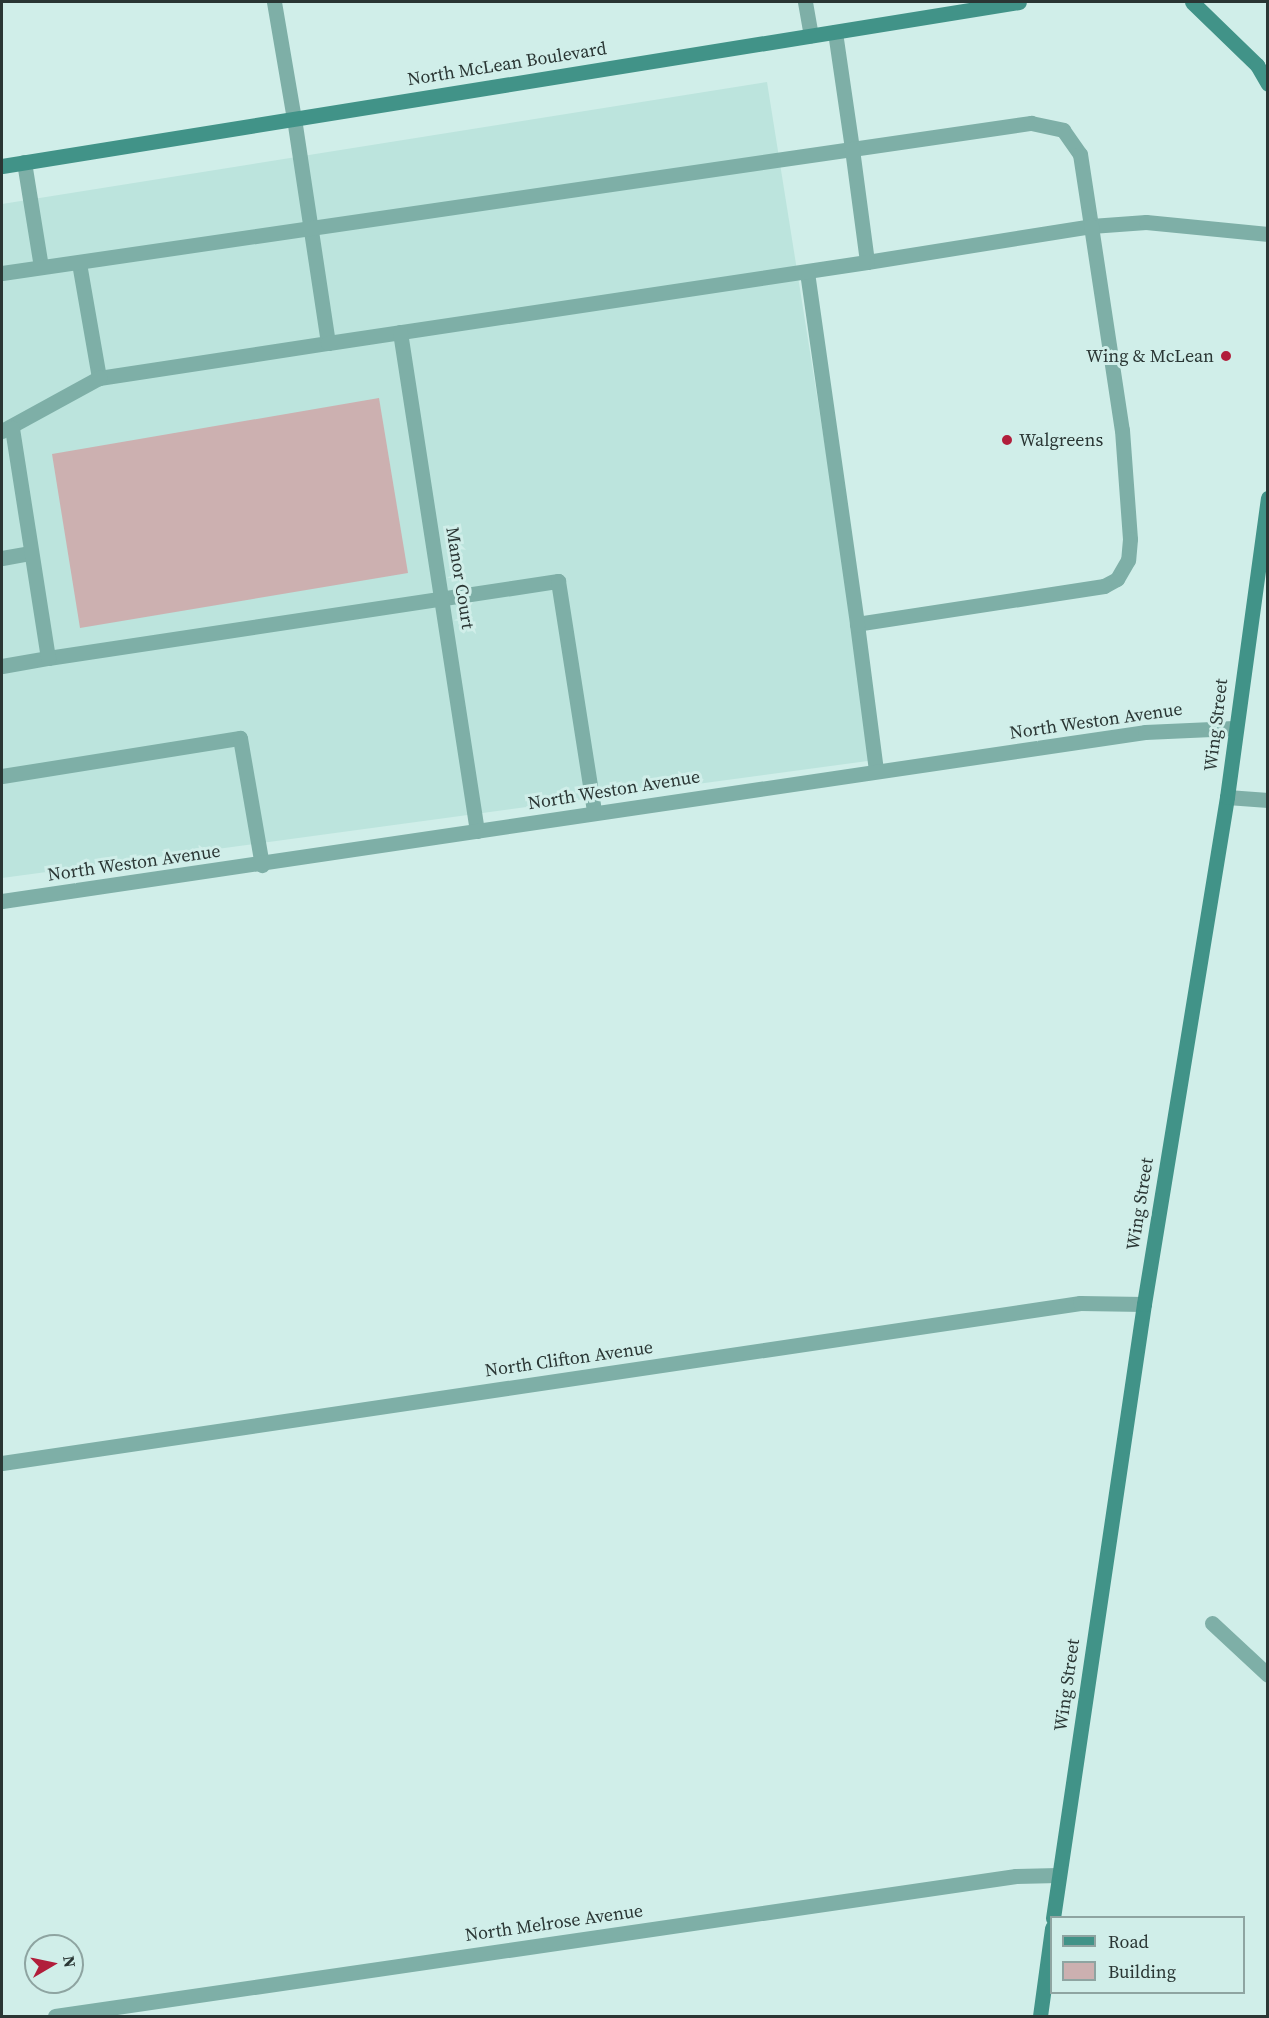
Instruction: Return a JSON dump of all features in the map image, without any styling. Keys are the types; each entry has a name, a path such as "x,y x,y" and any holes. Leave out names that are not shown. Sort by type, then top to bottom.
{"street":[{"path":"274,2 328,343"},
{"path":"805,2 811,35"},
{"name":"North McLean Boulevard","path":"2,166 1019,2"},
{"path":"1192,2 1257,65 1268,84"},
{"path":"835,32 867,262"},
{"path":"2,273 1031,123 1063,130 1080,154 1122,430 1130,539 1128,560 1118,579 1104,586 857,624"},
{"path":"24,162 40,267"},
{"path":"48,658 7,430 99,378 807,272 1091,226 1146,222 1268,234"},
{"path":"80,263 99,378"},
{"path":"807,272 876,771"},
{"name":"Manor Court","path":"400,332 444,599 477,831"},
{"name":"Wing Street","path":"1053,1916 1143,1304 1227,797 1234,728 1268,498"},
{"path":"2,558 30,553"},
{"path":"2,666 558,581 594,812"},
{"name":"North Weston Avenue","path":"2,901 262,865 594,812 1171,729 1234,728"},
{"path":"2,776 240,738 262,865"},
{"path":"1227,797 1268,800"},
{"name":"North Clifton Avenue","path":"2,1464 1080,1303 1143,1304"},
{"path":"1212,1623 1268,1675"},
{"name":"North Melrose Avenue","path":"55,2016 993,1879 1058,1875"},
{"path":"1040,2016 1050,1943"}],"shaded area":[{"path":"767,82 875,760 2,878 2,204"}],"building":[{"path":"379,398 408,573 80,628 52,454"}],"place":[{"name":"Wing & McLean","path":"1226,356"},
{"name":"Walgreens","path":"1007,440"}]}
